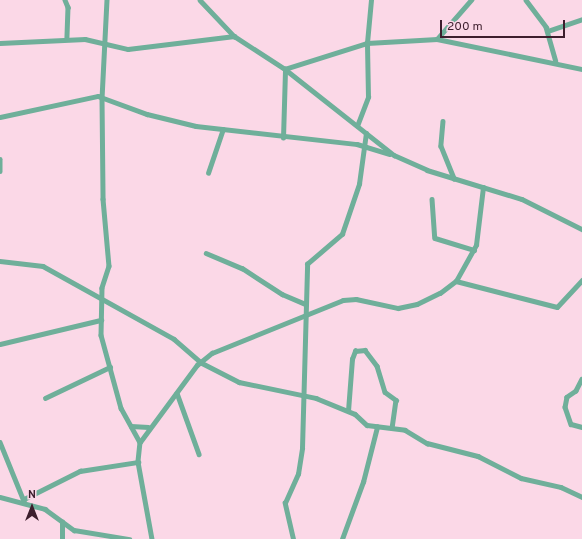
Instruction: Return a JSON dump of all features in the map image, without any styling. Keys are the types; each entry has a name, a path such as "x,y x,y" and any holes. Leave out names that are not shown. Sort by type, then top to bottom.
{"street":[{"path":"65,0 68,7 67,38"},
{"path":"107,0 107,44 102,98 103,199 109,266 102,288 100,320 102,346 110,367 120,408 140,442"},
{"path":"200,0 234,36 285,69 394,155"},
{"path":"357,126 368,97 367,43 371,0"},
{"path":"437,39 471,0"},
{"path":"526,0 548,31 556,62"},
{"path":"548,31 582,19"},
{"path":"0,42 67,38 128,49 234,36"},
{"path":"285,69 367,43 437,39 556,62 582,69"},
{"path":"283,138 285,69"},
{"path":"0,117 102,98 147,114 223,128 283,138 364,146 394,155 454,178 550,210 582,229"},
{"path":"443,121 441,146 454,178"},
{"path":"208,173 223,128"},
{"path":"293,539 285,503 298,474 304,396 305,318 308,264 342,234 359,184 366,133"},
{"path":"0,159 0,171"},
{"path":"152,539 138,462 140,442 148,427 177,393 200,362 212,353 305,318 350,299 391,308 409,306 436,296 456,281 474,250 482,187"},
{"path":"432,199 435,238 474,250"},
{"path":"206,253 242,268 282,294 306,304"},
{"path":"0,261 43,266 174,339 200,362 253,387 304,396 348,411 367,425 392,428 582,497"},
{"path":"456,281 557,307 582,280"},
{"path":"90,292 102,288"},
{"path":"0,344 100,320"},
{"path":"348,411 354,351 365,350 377,366 385,392 396,400 392,428"},
{"path":"45,398 110,367"},
{"path":"582,379 566,401 567,416 571,424 582,427"},
{"path":"177,393 199,454"},
{"path":"573,393 582,394"},
{"path":"131,426 148,427"},
{"path":"342,539 363,482 377,427"},
{"path":"0,442 24,501"},
{"path":"24,501 80,471 138,462"},
{"path":"0,497 24,501 45,509 62,522 81,532 129,539"},
{"path":"62,522 62,539"}]}
